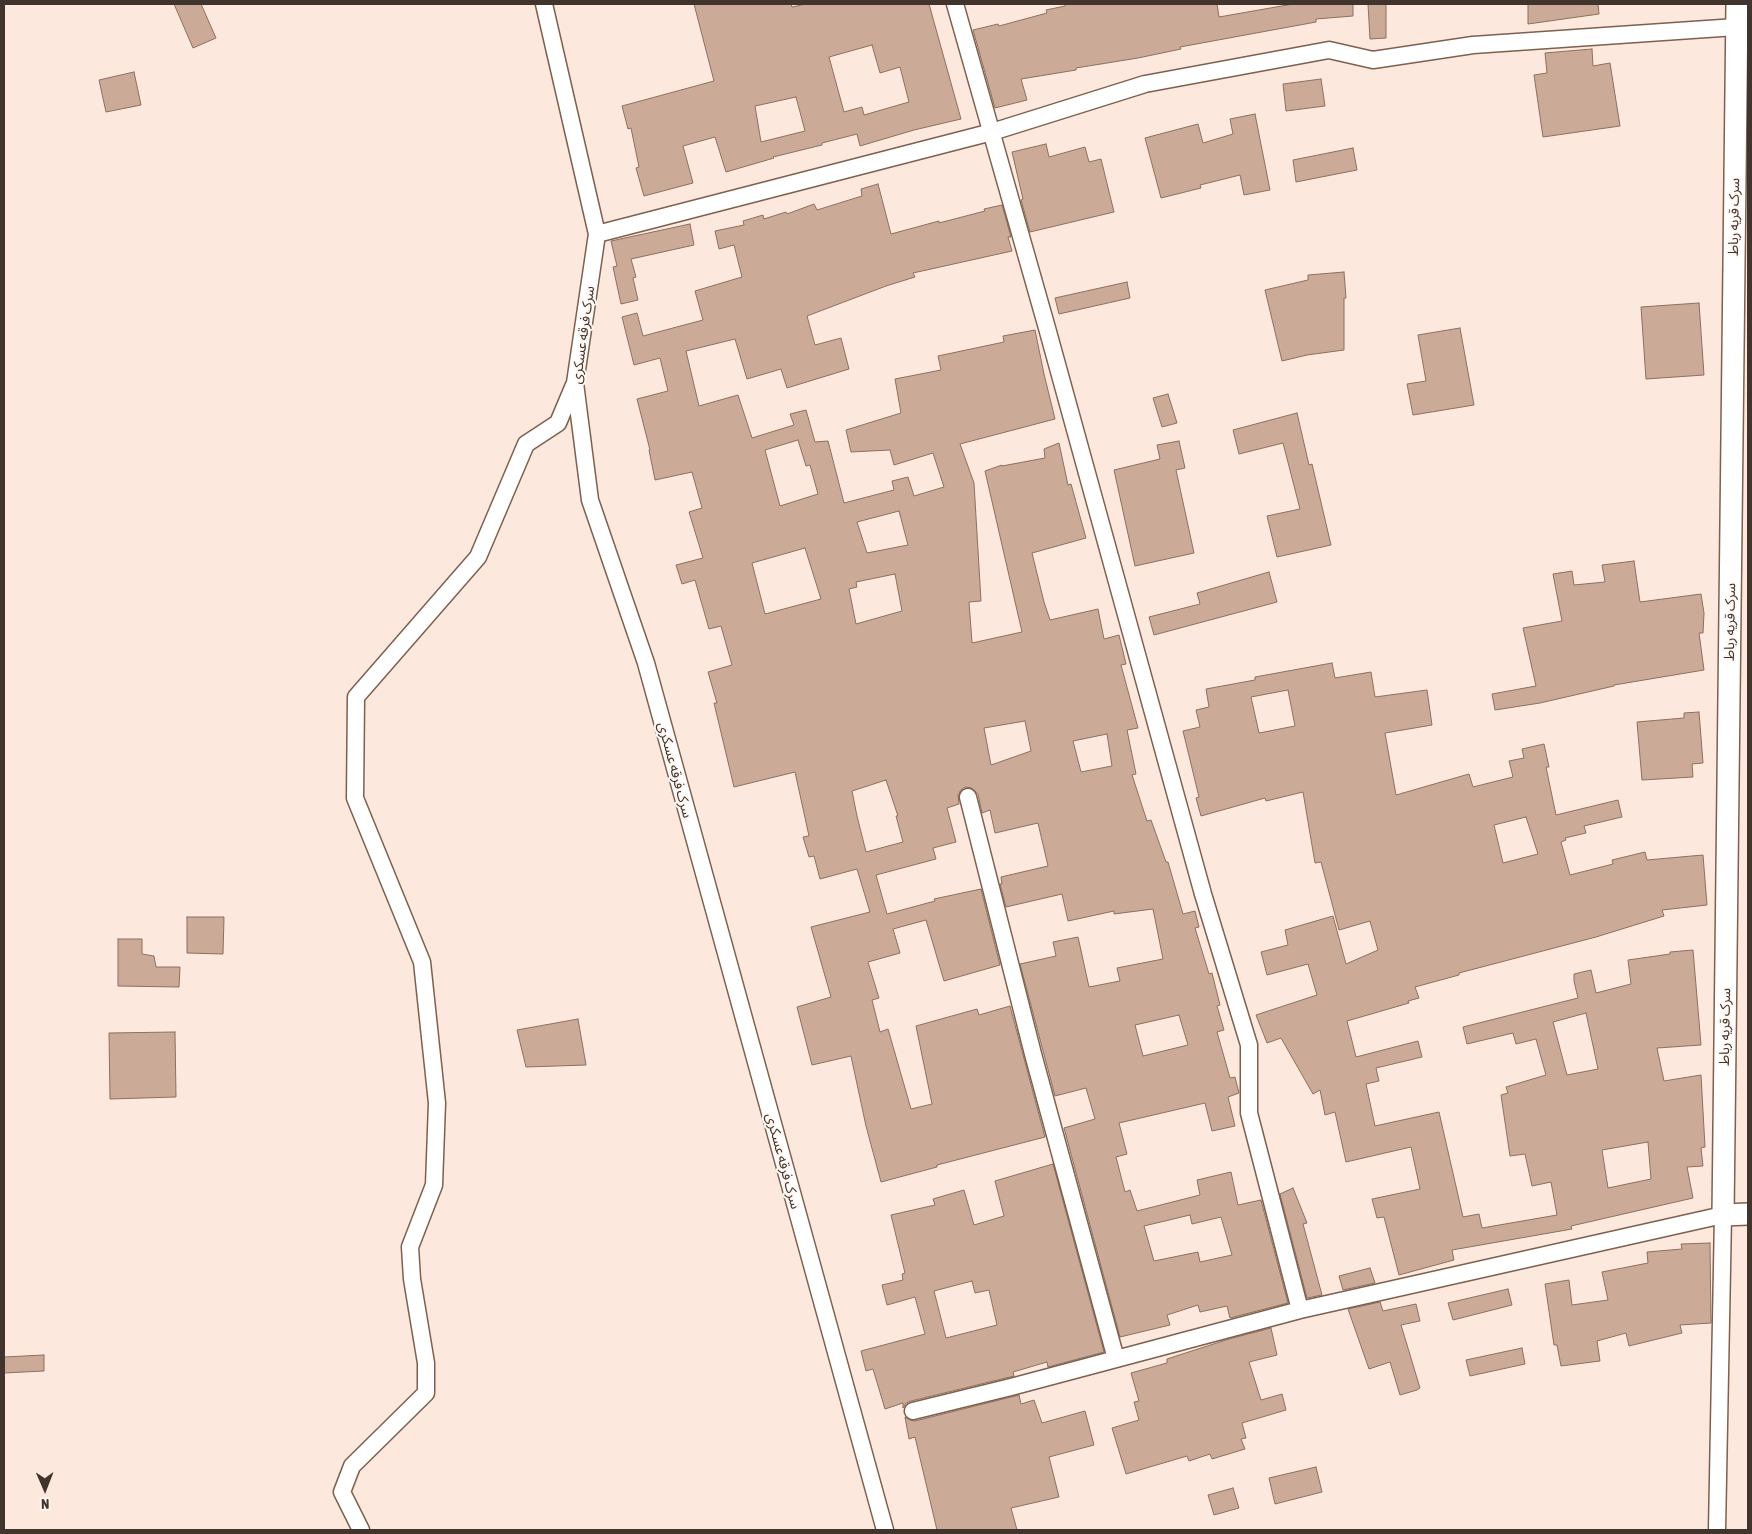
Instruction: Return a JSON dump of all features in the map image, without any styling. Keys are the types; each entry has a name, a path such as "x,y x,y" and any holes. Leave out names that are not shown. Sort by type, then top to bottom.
{"street":[{"name":"سرک فرقه عسکری","path":"544,4 597,234 575,383 590,500 646,663 885,1530"},
{"path":"955,4 1048,328 1202,894 1249,1045 1249,1113 1300,1310"},
{"name":"سرک قریه رباط","path":"1723,1215 1737,4"},
{"path":"597,234 992,132 1145,84 1329,50 1373,60 1473,45 1736,27"},
{"path":"361,1530 342,1492 352,1466 426,1393 426,1363 412,1280 410,1247 434,1185 436,1104 422,962 355,798 356,697 478,557 526,444 558,423 575,383"},
{"path":"968,797 1033,1054 1116,1359"},
{"path":"913,1411 1300,1310 1723,1215 1748,1214"},
{"path":"1717,1530 1723,1215"}],"building":[{"path":"174,4 201,4 216,38 193,48"},
{"path":"694,4 791,4 792,7 806,4 929,4 961,119 914,130 860,146 857,134 726,172 715,137 683,146 693,183 644,196 636,168 639,167 631,128 628,129 622,106 714,81","holes":["872,45 880,73 900,67 909,102 864,115 862,107 844,112 829,57","796,97 805,131 761,142 755,106"]},
{"path":"1065,4 1217,4 1219,17 1293,4 1353,4 1353,16 1316,19 1316,22 1180,47 1181,49 1076,68 1076,70 1021,79 1027,100 995,108 973,30 998,24 999,26 1047,13 1046,10 1065,6"},
{"path":"1368,4 1386,4 1386,38 1370,39"},
{"path":"1528,4 1598,4 1599,14 1528,24"},
{"path":"1592,49 1593,66 1610,63 1620,126 1543,137 1534,75 1547,73 1545,53"},
{"path":"134,72 141,105 106,112 99,80"},
{"path":"1321,79 1325,106 1286,111 1283,84"},
{"path":"1255,114 1270,190 1244,195 1240,175 1200,185 1201,188 1161,198 1145,138 1198,124 1203,143 1233,134 1230,119"},
{"path":"1046,144 1049,157 1085,147 1089,162 1101,159 1114,212 1030,232 1021,200 1023,199 1012,152"},
{"path":"1353,148 1357,170 1296,182 1293,160"},
{"path":"878,184 891,234 985,211 984,209 1002,205 1011,237 1008,237 1012,251 913,273 915,277 807,316 815,345 841,338 849,369 787,388 781,369 747,379 735,339 686,351 699,406 738,395 752,438 794,425 790,414 806,410 815,442 828,441 844,503 894,490 892,481 908,477 914,496 944,487 933,453 894,465 890,450 851,452 846,430 901,413 895,379 941,370 938,356 1004,342 1003,336 1035,330 1055,419 960,444 974,483 981,601 969,602 972,643 1022,632 985,471 1002,465 1045,458 1044,449 1059,443 1068,485 1071,484 1086,538 1032,553 1044,602 1050,620 1098,609 1104,639 1119,635 1126,664 1121,665 1138,728 1127,730 1136,774 1132,775 1147,821 1151,820 1166,862 1168,862 1183,914 1195,911 1199,927 1195,928 1209,974 1212,973 1220,1005 1217,1006 1224,1030 1217,1032 1230,1078 1235,1077 1239,1093 1228,1097 1235,1126 1212,1131 1205,1103 1119,1123 1127,1154 1116,1157 1125,1192 1130,1190 1137,1211 1200,1195 1197,1180 1231,1172 1238,1205 1261,1200 1288,1303 1230,1318 1227,1306 1200,1312 1198,1305 1167,1315 1170,1325 1120,1337 1064,1128 1095,1119 1086,1088 1055,1096 1020,964 1056,956 1053,942 1078,937 1089,987 1120,981 1117,968 1163,959 1153,909 1114,914 1114,911 1068,921 1062,894 1006,907 1000,884 1002,884 1001,877 1048,866 1038,823 995,833 990,810 982,813 978,794 971,788 965,787 961,790 958,795 959,804 947,808 956,842 933,848 936,859 876,875 887,914 935,901 934,899 981,889 1000,965 944,981 926,920 893,929 900,953 868,962 879,998 872,1000 880,1032 888,1029 911,1109 932,1104 916,1026 977,1009 979,1015 1010,1006 1045,1137 937,1165 937,1167 881,1182 866,1126 851,1056 812,1065 797,1007 831,997 811,927 870,912 857,869 820,879 814,856 809,857 803,837 809,836 795,772 734,787 714,703 717,703 708,672 732,665 721,626 709,629 695,580 682,584 676,565 703,558 689,512 702,508 692,472 655,480 650,450 637,399 668,391 660,358 634,365 622,317 637,313 643,336 703,320 695,291 742,277 734,245 719,249 715,231 744,225 743,221 763,215 764,219 786,212 787,214 814,204 817,210 862,196 861,189","holes":["798,440 806,466 810,465 818,494 780,506 765,450","899,511 908,545 867,553 857,522","805,548 821,599 765,614 752,563","895,574 902,611 856,624 849,589 857,587 856,582","1025,721 1031,751 991,765 984,728","1107,734 1112,766 1081,772 1073,741","886,780 898,816 896,816 903,842 866,852 852,791","1179,1015 1188,1045 1143,1056 1135,1025","1190,1215 1192,1224 1221,1217 1232,1255 1200,1262 1198,1252 1154,1261 1144,1226"]},
{"path":"690,224 694,245 631,259 636,277 633,278 638,300 621,304 613,267 617,266 611,241"},
{"path":"1344,272 1346,298 1344,298 1344,350 1307,355 1282,361 1265,290 1308,280 1308,275"},
{"path":"1127,282 1130,298 1059,314 1055,298"},
{"path":"1699,303 1704,375 1646,379 1641,307"},
{"path":"1460,328 1474,405 1413,415 1407,384 1426,381 1418,335"},
{"path":"1168,394 1177,423 1162,427 1153,398"},
{"path":"1297,413 1309,465 1312,464 1331,545 1277,557 1267,516 1300,509 1283,443 1239,454 1233,430"},
{"path":"1179,441 1185,468 1176,470 1194,553 1135,566 1114,470 1160,459 1157,445"},
{"path":"1634,561 1640,602 1701,594 1704,613 1703,633 1699,633 1704,670 1614,685 1540,703 1495,710 1492,694 1536,686 1523,628 1562,621 1553,574 1572,571 1574,585 1605,582 1602,565"},
{"path":"1269,572 1277,602 1154,635 1149,617 1200,604 1197,593"},
{"path":"1332,663 1335,678 1371,672 1375,697 1427,690 1432,725 1385,733 1396,795 1469,774 1473,787 1513,777 1509,761 1524,758 1522,749 1544,744 1549,767 1546,767 1556,815 1618,800 1622,817 1584,826 1586,833 1565,838 1566,840 1561,842 1570,875 1613,864 1612,860 1645,852 1647,860 1703,855 1707,905 1662,910 1664,916 1596,937 1459,973 1459,975 1415,987 1419,998 1408,1001 1409,1003 1347,1021 1356,1057 1418,1041 1422,1057 1376,1068 1379,1081 1366,1084 1375,1126 1439,1112 1463,1217 1479,1214 1482,1228 1557,1215 1551,1182 1532,1186 1525,1154 1510,1156 1501,1095 1508,1093 1506,1087 1546,1075 1536,1039 1516,1044 1513,1033 1467,1044 1463,1027 1578,998 1574,974 1591,970 1596,993 1631,984 1628,960 1670,954 1670,952 1693,950 1701,1045 1657,1048 1664,1081 1701,1075 1705,1147 1701,1148 1703,1166 1687,1167 1693,1198 1571,1226 1572,1229 1452,1250 1454,1260 1399,1275 1384,1217 1377,1218 1372,1199 1420,1189 1411,1147 1346,1162 1335,1112 1325,1115 1320,1090 1313,1094 1281,1038 1267,1043 1256,1015 1317,995 1308,964 1267,975 1261,952 1288,945 1285,930 1333,916 1346,964 1378,950 1370,921 1339,930 1321,862 1315,863 1303,792 1266,801 1265,798 1201,816 1196,798 1199,797 1183,731 1200,727 1196,710 1209,707 1206,689 1255,680 1255,677","holes":["1288,690 1295,726 1259,733 1251,697","1526,817 1538,854 1503,863 1494,825","1586,1013 1598,1069 1567,1075 1553,1022","1648,1142 1651,1179 1608,1188 1602,1150"]},
{"path":"1699,712 1703,763 1692,764 1693,777 1642,780 1637,722 1684,718 1684,713"},
{"path":"187,917 224,917 223,954 187,953"},
{"path":"118,939 142,939 142,954 154,956 156,967 180,967 179,987 118,986"},
{"path":"578,1019 586,1065 526,1067 517,1030"},
{"path":"175,1032 176,1097 110,1099 109,1033"},
{"path":"1053,1164 1104,1352 1048,1367 1047,1362 1013,1372 1014,1376 911,1401 906,1403 903,1408 903,1403 885,1409 873,1369 866,1371 861,1351 925,1334 915,1297 887,1305 882,1285 903,1280 902,1274 905,1273 891,1215 935,1205 933,1199 964,1190 974,1225 1004,1216 995,1181","holes":["972,1281 975,1293 989,1290 997,1325 946,1338 934,1291"]},
{"path":"1293,1188 1307,1223 1303,1224 1322,1295 1307,1298 1280,1194"},
{"path":"1710,1243 1711,1323 1680,1325 1682,1333 1629,1346 1626,1333 1597,1341 1600,1361 1561,1366 1557,1345 1554,1345 1545,1284 1569,1280 1572,1305 1608,1300 1602,1272 1648,1263 1647,1252 1682,1249 1681,1244"},
{"path":"1370,1268 1375,1283 1343,1290 1339,1276"},
{"path":"1508,1289 1512,1305 1453,1320 1448,1303"},
{"path":"1380,1302 1383,1311 1416,1304 1420,1321 1401,1325 1420,1388 1417,1390 1400,1395 1390,1362 1369,1369 1348,1309"},
{"path":"1271,1328 1277,1355 1249,1362 1261,1400 1282,1394 1286,1410 1242,1423 1246,1438 1241,1439 1245,1449 1212,1459 1210,1454 1189,1461 1187,1456 1126,1474 1112,1428 1139,1420 1134,1402 1139,1401 1131,1373 1167,1363 1167,1359 1229,1339"},
{"path":"1522,1348 1525,1364 1470,1376 1466,1360"},
{"path":"44,1355 44,1371 4,1373 4,1357"},
{"path":"1019,1395 1021,1404 1034,1400 1042,1423 1085,1411 1094,1445 1049,1457 1059,1497 1011,1508 1017,1530 937,1530 915,1437 909,1439 905,1417 915,1421"},
{"path":"1316,1467 1322,1492 1275,1504 1269,1478"},
{"path":"1233,1488 1239,1508 1214,1515 1208,1495"}]}
